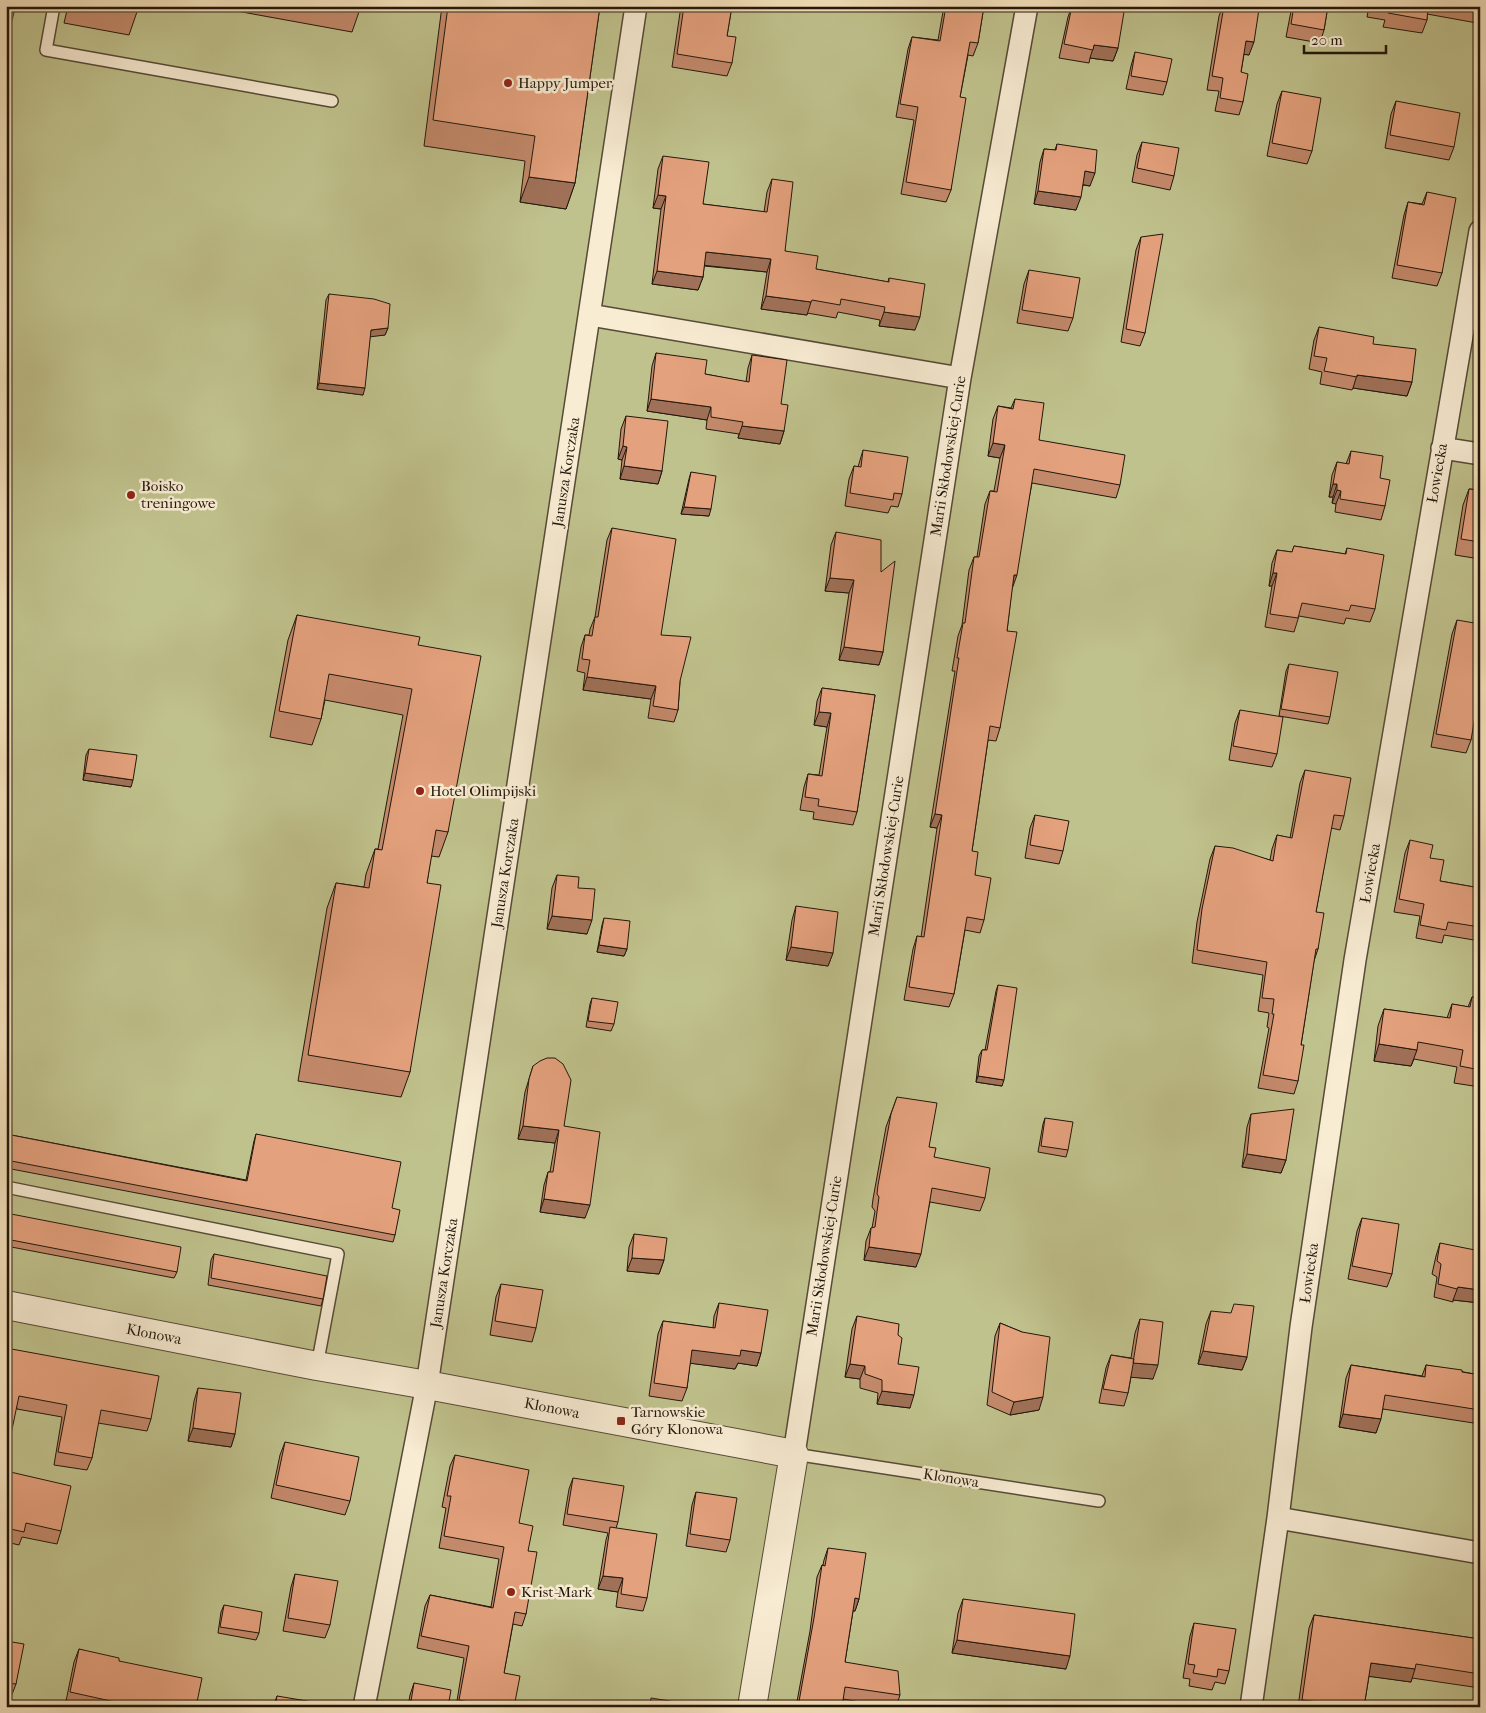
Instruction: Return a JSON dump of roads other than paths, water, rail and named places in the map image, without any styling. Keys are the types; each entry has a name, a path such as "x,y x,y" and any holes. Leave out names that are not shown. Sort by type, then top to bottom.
{"street":[{"name":"Janusza Korczaka","path":"364,1707 428,1384 636,6"},
{"name":"Marii Skłodowskiej-Curie","path":"752,1707 794,1454 960,378 1027,6"},
{"name":"Łowiecka","path":"1250,1707 1278,1518 1301,1328 1354,969 1480,231"},
{"path":"590,314 960,378"},
{"path":"1442,448 1480,454"},
{"name":"Klonowa","path":"6,1305 317,1366 428,1384 794,1454"},
{"path":"1278,1518 1480,1554"}],"lane":[{"path":"6,18 9,6"},
{"path":"54,6 46,50 332,101"},
{"path":"6,1188 338,1254 317,1366"},
{"name":"Klonowa","path":"794,1454 1099,1502"}],"place":[{"name":"Happy Jumper","path":"508,83"},
{"name":"Boisko treningowe","path":"131,495"},
{"name":"Hotel Olimpijski","path":"420,791"},
{"name":"Tarnowskie Góry Klonowa","path":"621,1421"},
{"name":"Krist-Mark","path":"511,1592"}]}
